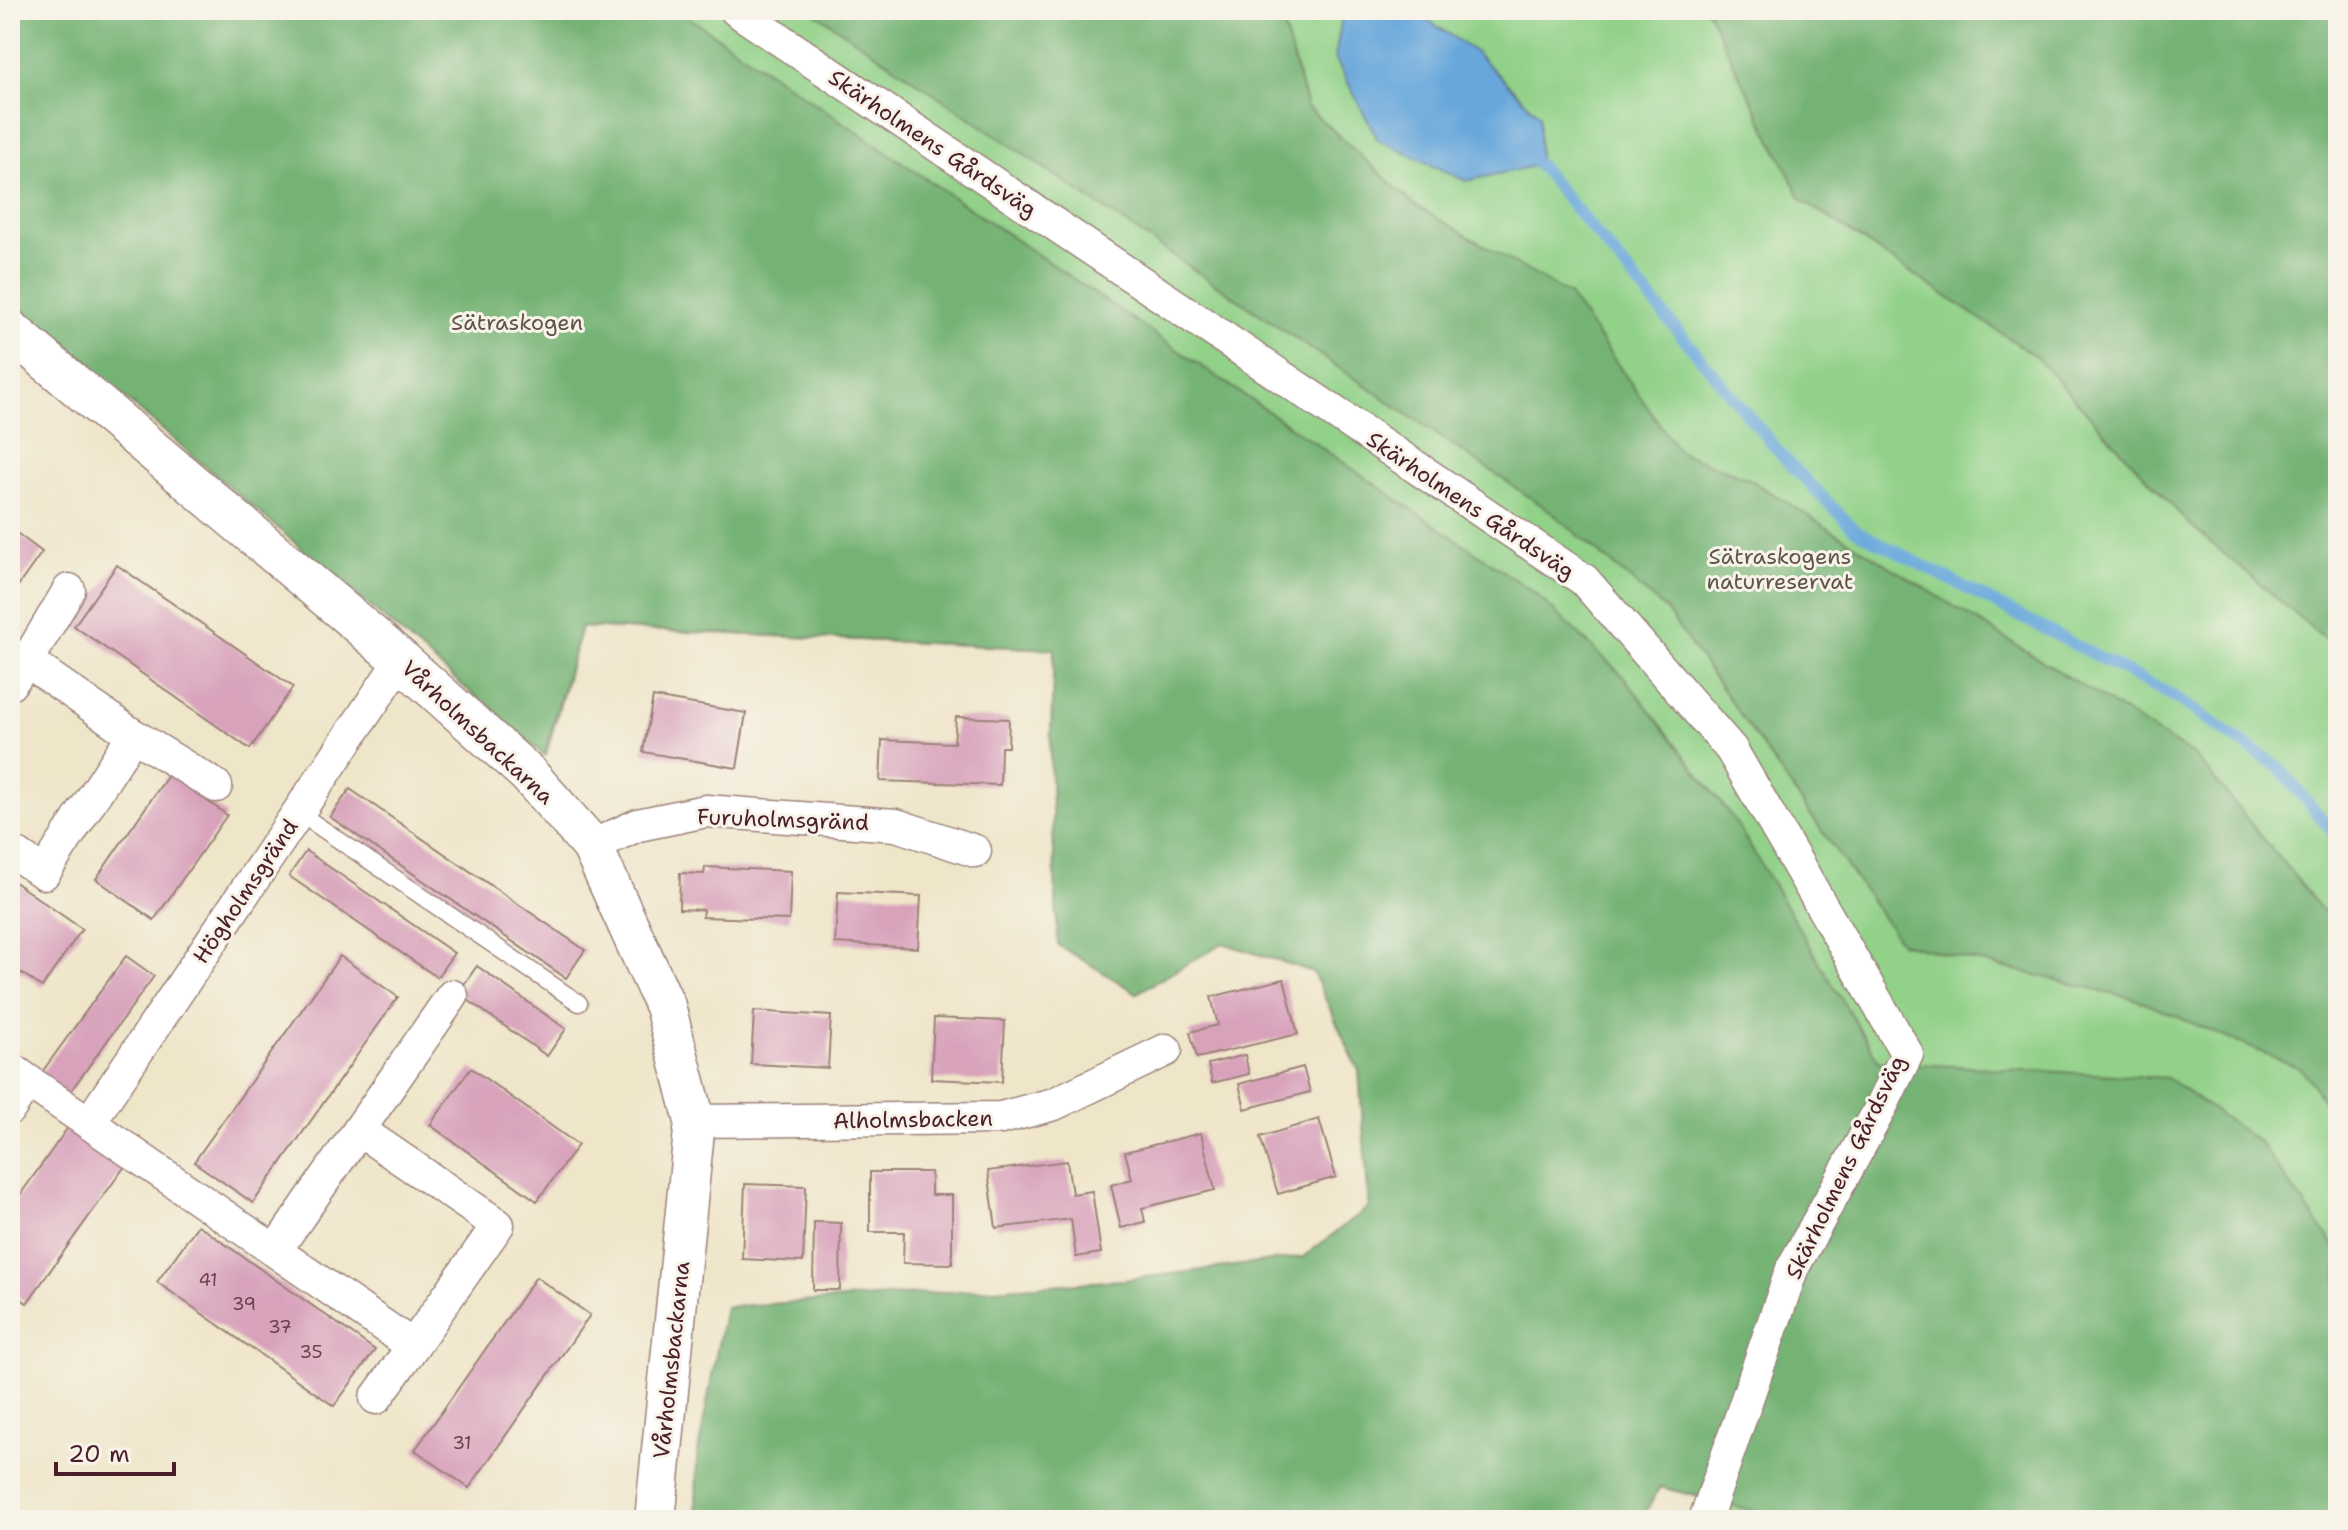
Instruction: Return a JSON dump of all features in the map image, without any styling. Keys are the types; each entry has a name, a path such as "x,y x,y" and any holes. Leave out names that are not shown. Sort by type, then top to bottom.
{"street":[{"name":"Skärholmens Gårdsväg","path":"736,10 1584,580 1731,749 1907,1054 1792,1269 1705,1520"},
{"name":"Vårholmsbackarna","path":"10,330 401,660 527,773 592,846 665,1006 695,1121 655,1520"},
{"path":"69,590 18,673 133,735 216,786"},
{"name":"Högholmsgränd","path":"89,1123 401,660"},
{"path":"10,850 44,873 133,735"},
{"name":"Furuholmsgränd","path":"592,846 638,825 706,811 896,825 975,851"},
{"path":"275,1251 452,996"},
{"name":"Alholmsbacken","path":"695,1121 1001,1118 1054,1104 1166,1050"},
{"path":"10,1108 19,1075 413,1346"},
{"path":"359,1130 498,1225 376,1398"}],"lane":[{"path":"299,813 579,1003"}],"green space":[{"name":"Sätraskogens naturreservat","path":"10,10 2338,10 2338,1520 1054,649 581,627 546,756 10,300"},
{"name":"Sätraskogen","path":"10,10 678,10 1535,593 1624,677 1735,821 1879,1062 2167,1078 2259,1142 2338,1251 2338,1520 1789,1520 1660,1487 1641,1520 696,1520 697,1457 725,1307 1124,1280 1303,1257 1369,1207 1359,1071 1313,972 1223,943 1137,993 1058,945 1050,758 1054,649 581,627 544,755 10,300"},
{"path":"811,10 1279,10 1307,107 1415,205 1569,295 1679,452 1749,479 2195,756 2338,929 2338,1122 2302,1069 2132,998 1901,943 1666,610 1550,511"},
{"path":"1707,10 2338,10 2338,650 2189,524 2034,355 1801,199"},
{"path":"1728,1504 1789,1520 1721,1520"}],"water":[{"path":"1413,10 1475,52 1539,115 1539,165 1466,181 1378,140 1335,58 1343,12"}],"building":[{"path":"10,528 42,552 10,597"},
{"path":"117,565 293,687 250,749 74,626"},
{"path":"653,697 746,713 737,768 643,752"},
{"path":"956,717 1009,719 1008,747 1001,747 1000,785 880,781 882,740 954,743"},
{"path":"169,774 227,815 154,920 96,879"},
{"path":"350,789 585,950 566,978 330,817"},
{"path":"306,851 454,953 437,977 289,876"},
{"path":"705,867 791,871 789,920 702,917 703,910 679,909 680,873 704,874"},
{"path":"10,879 82,929 42,987 10,965"},
{"path":"838,892 921,896 918,948 835,943"},
{"path":"126,956 154,976 65,1099 37,1079"},
{"path":"340,956 398,997 253,1203 194,1162"},
{"path":"477,966 566,1029 547,1056 458,993"},
{"path":"1284,979 1298,1034 1197,1058 1190,1032 1218,1025 1211,997"},
{"path":"754,1011 831,1016 828,1068 751,1064"},
{"path":"934,1018 1005,1021 1002,1082 931,1079"},
{"path":"1245,1055 1249,1074 1212,1083 1208,1064"},
{"path":"1303,1067 1310,1092 1245,1109 1239,1084"},
{"path":"471,1068 578,1145 537,1201 430,1125"},
{"path":"1319,1119 1336,1177 1278,1194 1260,1137"},
{"path":"69,1126 125,1166 27,1303 10,1291 10,1209"},
{"path":"1201,1133 1215,1190 1142,1208 1145,1222 1121,1228 1111,1185 1132,1179 1125,1152"},
{"path":"1067,1161 1072,1194 1092,1191 1101,1253 1076,1257 1071,1219 996,1228 988,1171"},
{"path":"870,1172 931,1172 931,1195 952,1195 952,1264 903,1263 904,1232 870,1232"},
{"path":"745,1184 806,1186 803,1262 742,1259"},
{"path":"814,1222 841,1223 840,1290 813,1290"},
{"path":"198,1225 375,1350 334,1406 157,1282"},
{"path":"536,1277 590,1315 469,1488 415,1450"}],"waterway":[{"path":"1527,156 1539,165 1783,457 1855,530 2175,697 2278,767 2338,838"}]}
